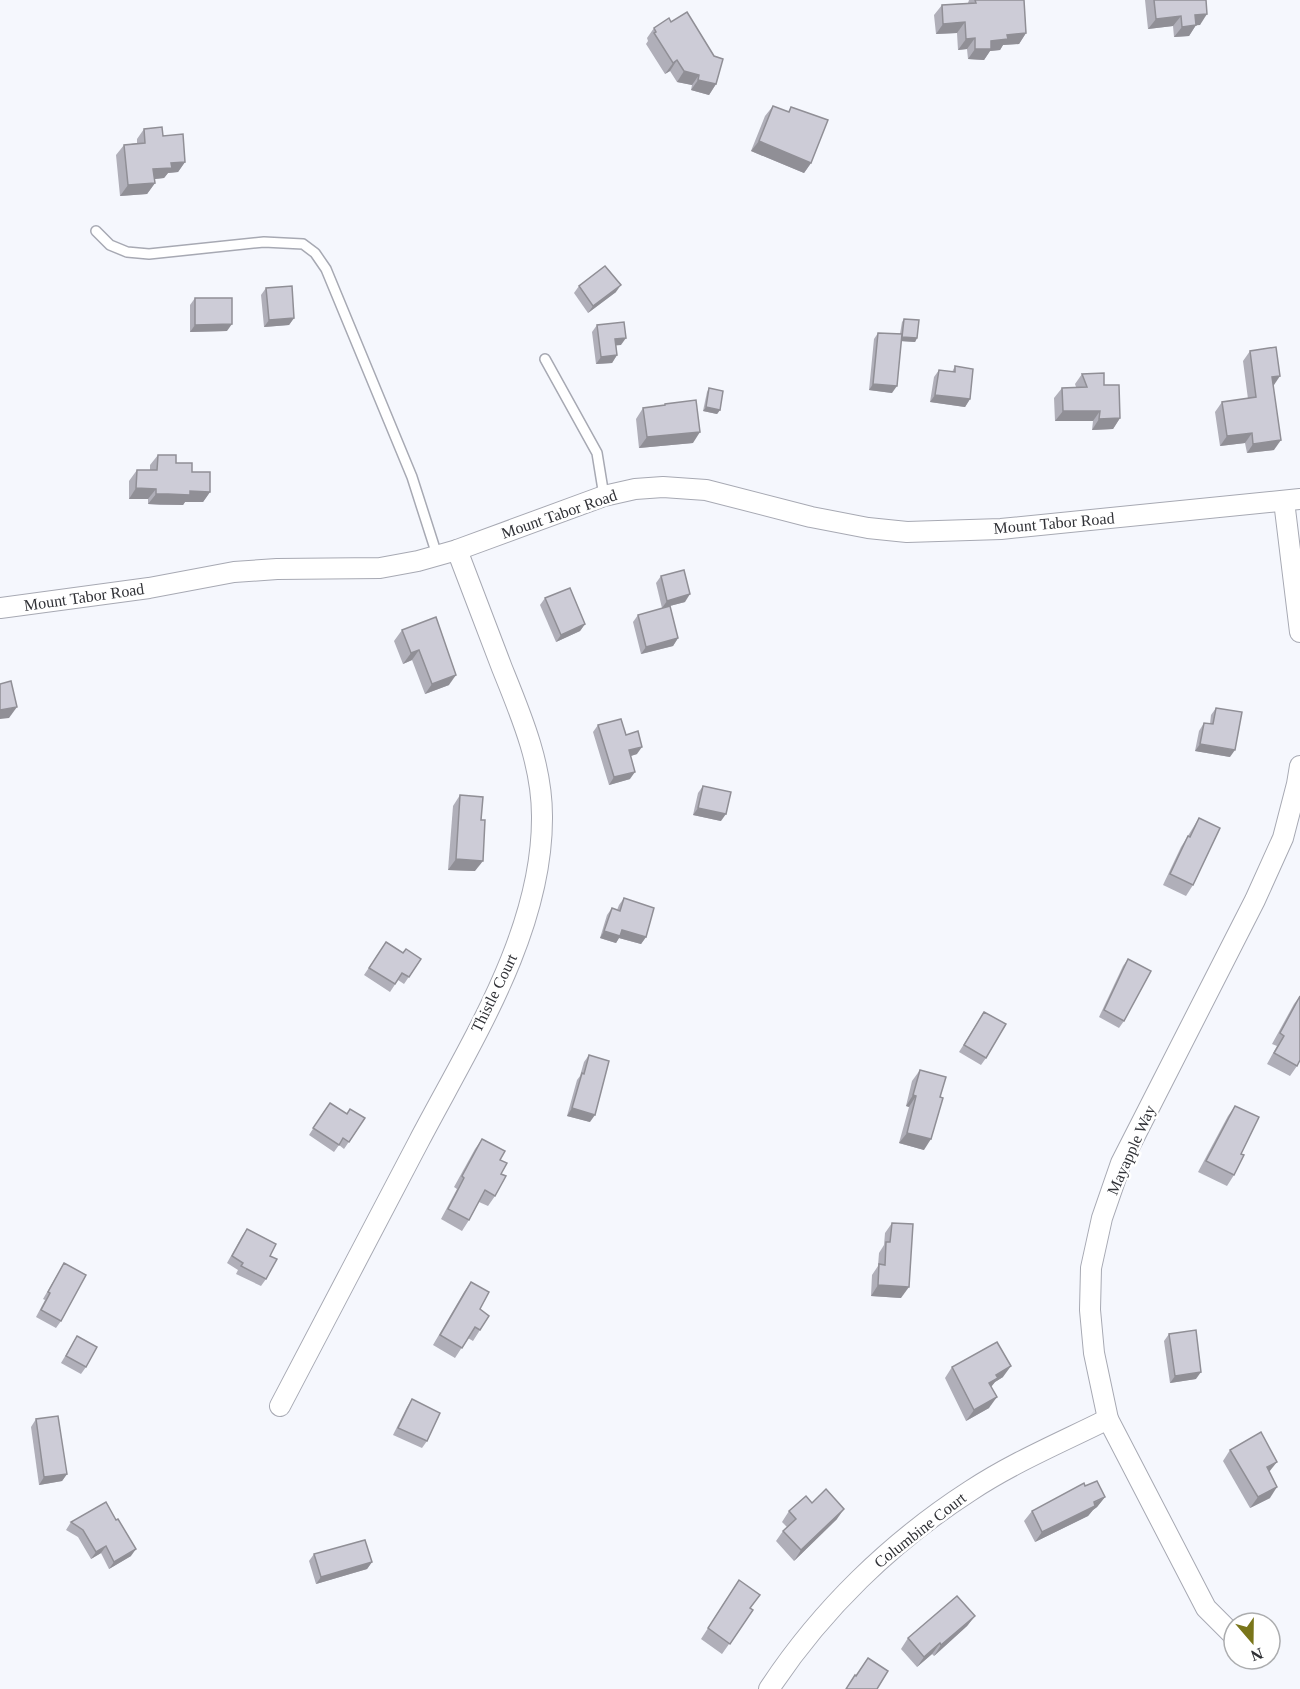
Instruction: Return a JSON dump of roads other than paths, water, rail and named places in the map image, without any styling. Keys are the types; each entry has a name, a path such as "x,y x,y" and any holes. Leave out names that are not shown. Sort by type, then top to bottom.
{"street":[{"name":"Mount Tabor Road","path":"0,608 149,588 234,572 380,568 457,550 604,496 635,489 663,487 706,490 811,517 868,528 918,532 1001,529 1292,500"},
{"path":"1292,500 1300,632"},
{"name":"Thistle Court","path":"280,1406 452,1078 509,964 527,914 538,863 542,815 537,772 528,735 457,550"},
{"name":"Mayapple Way","path":"1222,1624 1206,1608 1108,1419 1094,1353 1090,1310 1091,1268 1102,1218 1121,1163 1255,900 1283,838 1298,784 1300,766"},
{"name":"Columbine Court","path":"769,1689 836,1604 875,1564 926,1521 1013,1466 1108,1419"}],"lane":[{"path":"96,231 110,245 127,252 149,254 264,242 303,244 315,253 326,269 412,477 437,555"},
{"path":"545,359 597,453 604,496"}]}
